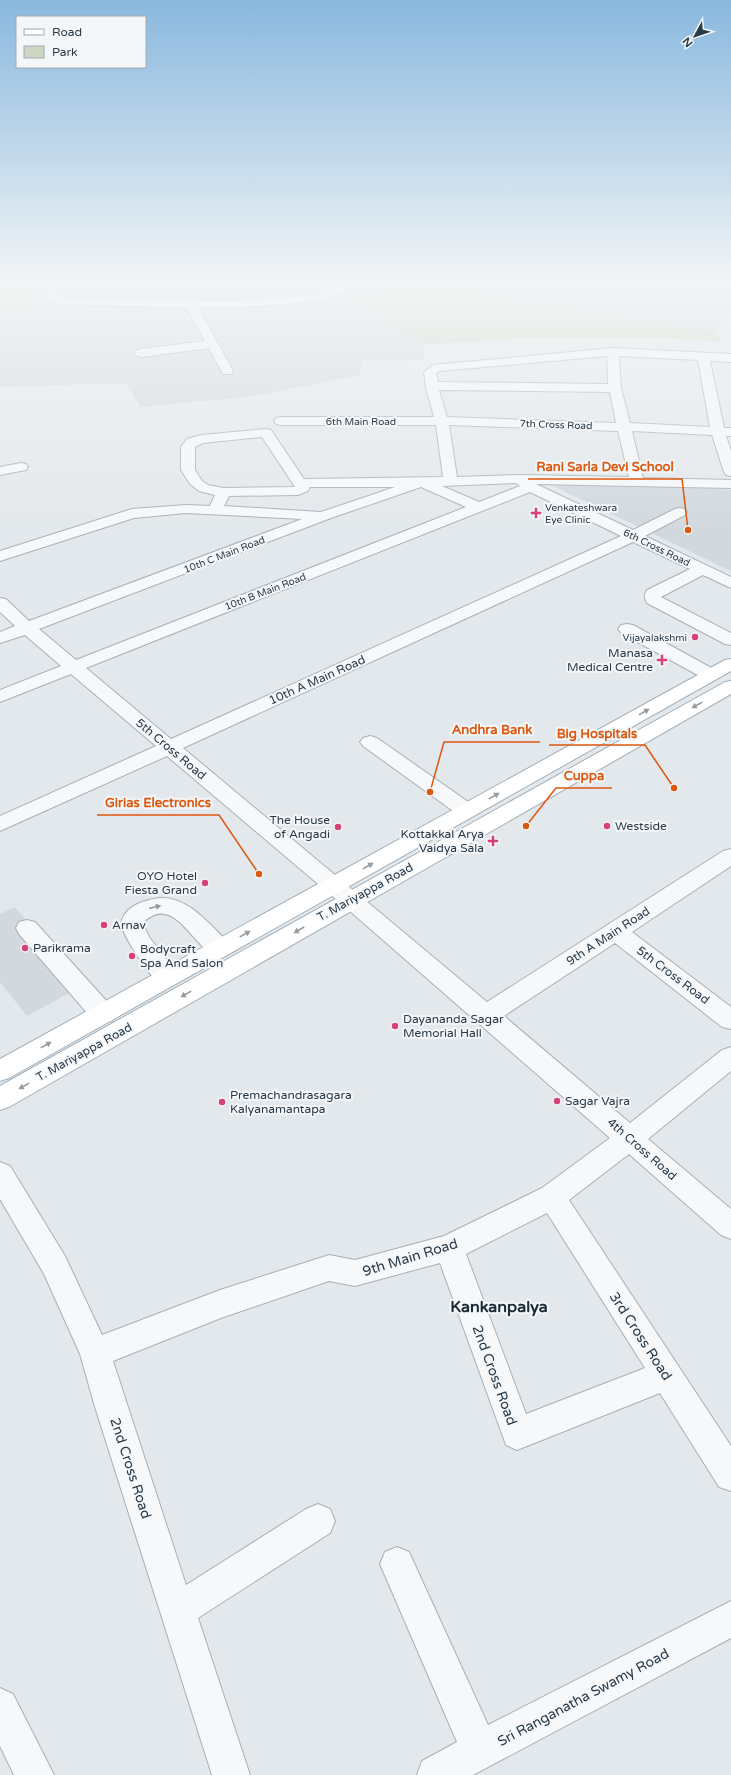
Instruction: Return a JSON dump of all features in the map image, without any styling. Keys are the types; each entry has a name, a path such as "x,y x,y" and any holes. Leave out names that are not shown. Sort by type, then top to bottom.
{"main road":[{"name":"T. Mariyappa Road","path":"0,1099 343,892 467,811 731,664"},
{"name":"T. Mariyappa Road","path":"0,1071 220,948 343,892 731,686"}],"street":[{"path":"225,367 227,371"},
{"path":"450,367 437,368 430,372 432,386 442,420 451,480"},
{"path":"614,367 615,388 637,482"},
{"path":"706,367 724,432 731,472"},
{"path":"432,386 615,388"},
{"name":"7th Cross Road","path":"442,420 624,426 724,432"},
{"name":"6th Main Road","path":"280,421 442,420"},
{"path":"266,433 303,488 298,491 224,492 204,488 197,484 188,470 188,447 192,442 202,439 266,433"},
{"path":"0,471 20,467"},
{"name":"10th C Main Road","path":"0,638 326,515 422,482 451,480"},
{"name":"6th Cross Road","path":"451,480 525,483 637,482 731,484"},
{"path":"300,483 422,482 479,508"},
{"name":"6th Cross Road","path":"525,483 731,583"},
{"name":"10th B Main Road","path":"0,696 72,666 479,508 525,483"},
{"path":"215,510 224,492"},
{"path":"0,556 132,514 186,509 326,515"},
{"name":"10th A Main Road","path":"0,824 633,536 680,512"},
{"path":"703,569 654,594 653,599 731,640"},
{"name":"5th Cross Road","path":"0,603 72,666 343,892"},
{"path":"627,629 711,674"},
{"path":"370,742 467,811"},
{"name":"9th A Main Road","path":"485,1016 731,856"},
{"name":"4th Cross Road","path":"343,892 485,1016 630,1138 731,1226"},
{"path":"168,977 147,951 135,932 132,924 134,918 142,911 154,906 163,905 172,907 181,912 220,948"},
{"path":"26,928 103,1014"},
{"name":"5th Cross Road","path":"615,931 731,1020"},
{"name":"9th Main Road","path":"95,1353 220,1304 329,1268 355,1273 449,1248 552,1197 630,1138 731,1057"},
{"name":"2nd Cross Road","path":"0,1174 55,1265 95,1353 231,1775"},
{"name":"3rd Cross Road","path":"552,1197 731,1475"},
{"name":"2nd Cross Road","path":"449,1248 517,1434 666,1375"},
{"path":"177,1611 318,1521"},
{"path":"397,1564 480,1750"},
{"name":"Sri Ranganatha Swamy Road","path":"436,1775 480,1750 731,1619"},
{"path":"0,1707 35,1775"}],"shaded area":[{"path":"0,367 361,367 360,375 246,397 141,407 125,383 0,387"},
{"path":"551,485 690,487 731,490 731,571"},
{"name":"Parikrama","path":"15,907 82,986 27,1016 0,982 0,914"}],"place":[{"name":"Venkateshwara Eye Clinic","path":"536,513"},
{"name":"Rani Sarla Devi School","path":"688,530"},
{"name":"Vijayalakshmi","path":"695,637"},
{"name":"Manasa Medical Centre","path":"662,660"},
{"name":"Big Hospitals","path":"674,788"},
{"name":"Andhra Bank","path":"430,792"},
{"name":"Cuppa","path":"526,826"},
{"name":"Westside","path":"607,826"},
{"name":"The House of Angadi","path":"338,827"},
{"name":"Kottakkal Arya Vaidya Sala","path":"493,841"},
{"name":"Girias Electronics","path":"259,874"},
{"name":"OYO Hotel Fiesta Grand","path":"205,883"},
{"name":"Arnav","path":"104,925"},
{"name":"Parikrama","path":"25,948"},
{"name":"Bodycraft Spa And Salon","path":"132,956"},
{"name":"Dayananda Sagar Memorial Hall","path":"395,1026"},
{"name":"Sagar Vajra","path":"557,1101"},
{"name":"Premachandrasagara Kalyanamantapa","path":"222,1102"}],"district":[{"name":"Kankanpalya","path":"499,1306"}]}
